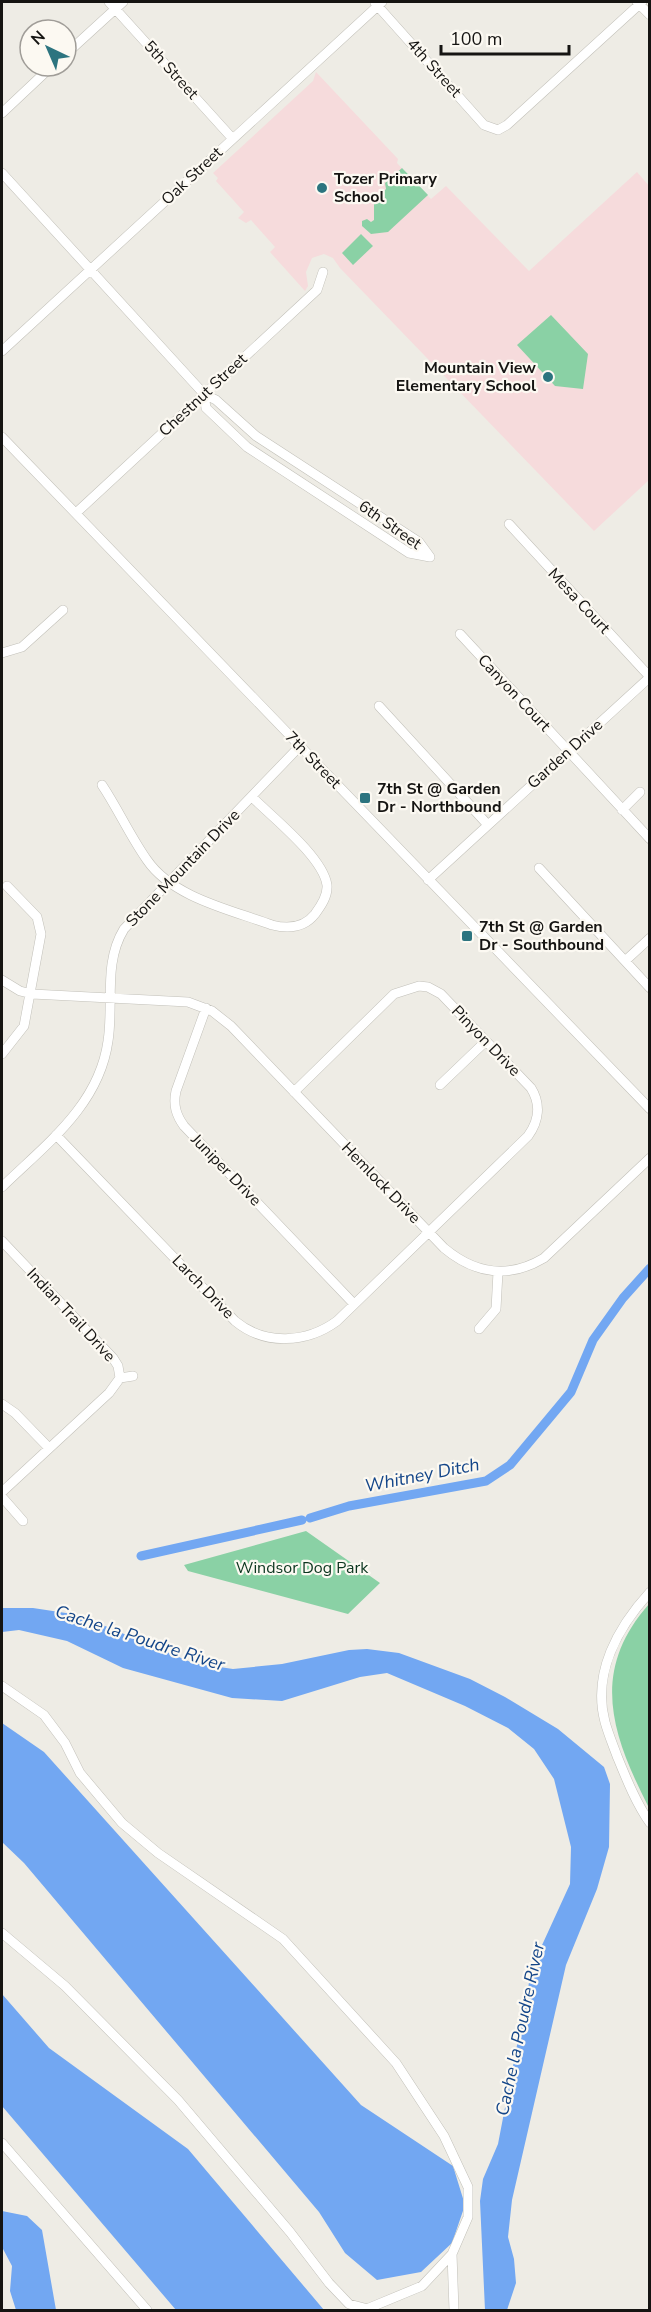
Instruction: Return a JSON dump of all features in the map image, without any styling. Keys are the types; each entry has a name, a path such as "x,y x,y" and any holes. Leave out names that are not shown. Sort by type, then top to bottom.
{"street":[{"path":"78,41 112,5 123,2"},
{"path":"640,2 650,15"},
{"name":"4th Street","path":"378,3 484,125 498,130 507,125 640,2"},
{"name":"Oak Street","path":"2,351 378,3"},
{"name":"5th Street","path":"112,5 232,138"},
{"path":"2,112 39,78"},
{"name":"6th Street","path":"2,173 204,394 216,400 251,433 419,542 430,557 409,553 247,447 206,408 204,394"},
{"name":"Chestnut Street","path":"76,513 317,290 323,272"},
{"name":"7th Street","path":"2,436 650,1109"},
{"name":"Mesa Court","path":"509,524 650,677"},
{"path":"2,653 29,642 63,610"},
{"name":"Canyon Court","path":"460,634 650,839"},
{"name":"Garden Drive","path":"428,880 650,677"},
{"path":"379,706 488,825"},
{"name":"Stone Mountain Drive","path":"2,1187 56,1135 83,1104 100,1074 109,1039 112,960 119,937 300,746"},
{"path":"102,785 147,860 170,882 186,892 272,925 288,928 311,919 326,893 327,886 320,867 252,796"},
{"path":"622,810 640,792"},
{"path":"540,868 650,988"},
{"path":"2,1054 24,1026 32,994 40,929 37,917 7,885"},
{"path":"625,961 650,938"},
{"path":"2,980 20,991 32,994 110,998"},
{"name":"Pinyon Drive","path":"294,1092 394,994 407,988 419,986 436,991 486,1041 534,1093 538,1108 535,1125 528,1136 428,1232"},
{"name":"Hemlock Drive","path":"110,998 188,1002 206,1008 231,1026 428,1232 462,1262 498,1272 519,1269 544,1258 650,1158"},
{"name":"Juniper Drive","path":"206,1008 176,1091 174,1099 177,1116 354,1304"},
{"path":"440,1085 486,1041"},
{"name":"Larch Drive","path":"56,1135 235,1321 249,1330 285,1339 306,1336 327,1328 428,1232"},
{"name":"Indian Trail Drive","path":"2,1241 113,1358 118,1366 120,1378 109,1393 2,1492"},
{"path":"479,1329 496,1309 498,1272"},
{"path":"120,1378 133,1376"},
{"path":"2,1404 15,1413 49,1448"},
{"path":"2,1497 22,1521"},
{"path":"650,1592 627,1619 612,1647 603,1679 602,1705 605,1722 621,1767 650,1823"},
{"path":"2,1686 44,1715 65,1743 80,1773 122,1823 158,1853 283,1939 396,2062 444,2136 468,2187 468,2217 452,2254 422,2286 370,2309 350,2304 329,2283 290,2232 178,2100 64,1986 2,1933"},
{"path":"2,2143 147,2310"},
{"path":"452,2254 454,2310"}],"shaded area":[{"name":"Mountain View Elementary School","path":"316,72 398,159 397,163 431,199 446,186 529,271 637,172 650,187 649,480 594,531 340,268 333,258 324,254 312,258 306,272 308,286 305,291 270,252 275,247 251,220 246,223 238,218 244,212 216,181 218,178 213,173 313,81"}],"green space":[{"path":"402,168 428,195 388,232 371,234 362,226 362,221 374,220 374,201 386,189 385,183"},
{"path":"361,234 373,246 353,265 342,253"},
{"path":"551,315 588,354 583,389 555,386 517,345"},
{"name":"Windsor Dog Park","path":"306,1531 380,1583 348,1614 188,1571 184,1565"},
{"path":"649,1604 649,1808 625,1755 617,1729 613,1704 613,1679 618,1654 630,1629"}],"water":[{"path":"2,1608 33,1608 79,1615 193,1663 233,1669 282,1664 349,1650 367,1649 399,1653 470,1679 505,1697 558,1729 604,1767 610,1784 609,1847 597,1889 566,1965 512,2200 508,2237 514,2259 516,2283 507,2310 485,2310 480,2201 483,2179 498,2144 532,1967 570,1884 571,1847 554,1779 534,1749 508,1728 465,1706 387,1673 360,1677 282,1701 232,1698 123,1668 67,1641 19,1630 2,1632"},
{"path":"2,1723 44,1752 361,2105 453,2166 465,2205 452,2243 421,2272 377,2280 345,2253 319,2212 24,1863 2,1842"},
{"path":"2,1994 49,2048 188,2149 324,2310 176,2310 2,2106"},
{"path":"2,2211 27,2216 42,2230 56,2310 16,2310 10,2291 12,2266 2,2247"}],"waterway":[{"name":"Whitney Ditch","path":"310,1518 349,1506 486,1481 510,1465 571,1392 593,1340 623,1298 650,1268"},
{"name":"Whitney Ditch","path":"141,1556 302,1520"}],"place":[{"name":"Tozer Primary School","path":"322,188"},
{"name":"Mountain View Elementary School","path":"548,377"},
{"name":"7th St @ Garden Dr - Northbound","path":"365,798"},
{"name":"7th St @ Garden Dr - Southbound","path":"467,936"}],"water label":[{"name":"Cache la Poudre River","path":"140,1638"},
{"name":"Cache la Poudre River","path":"520,2029"}]}
